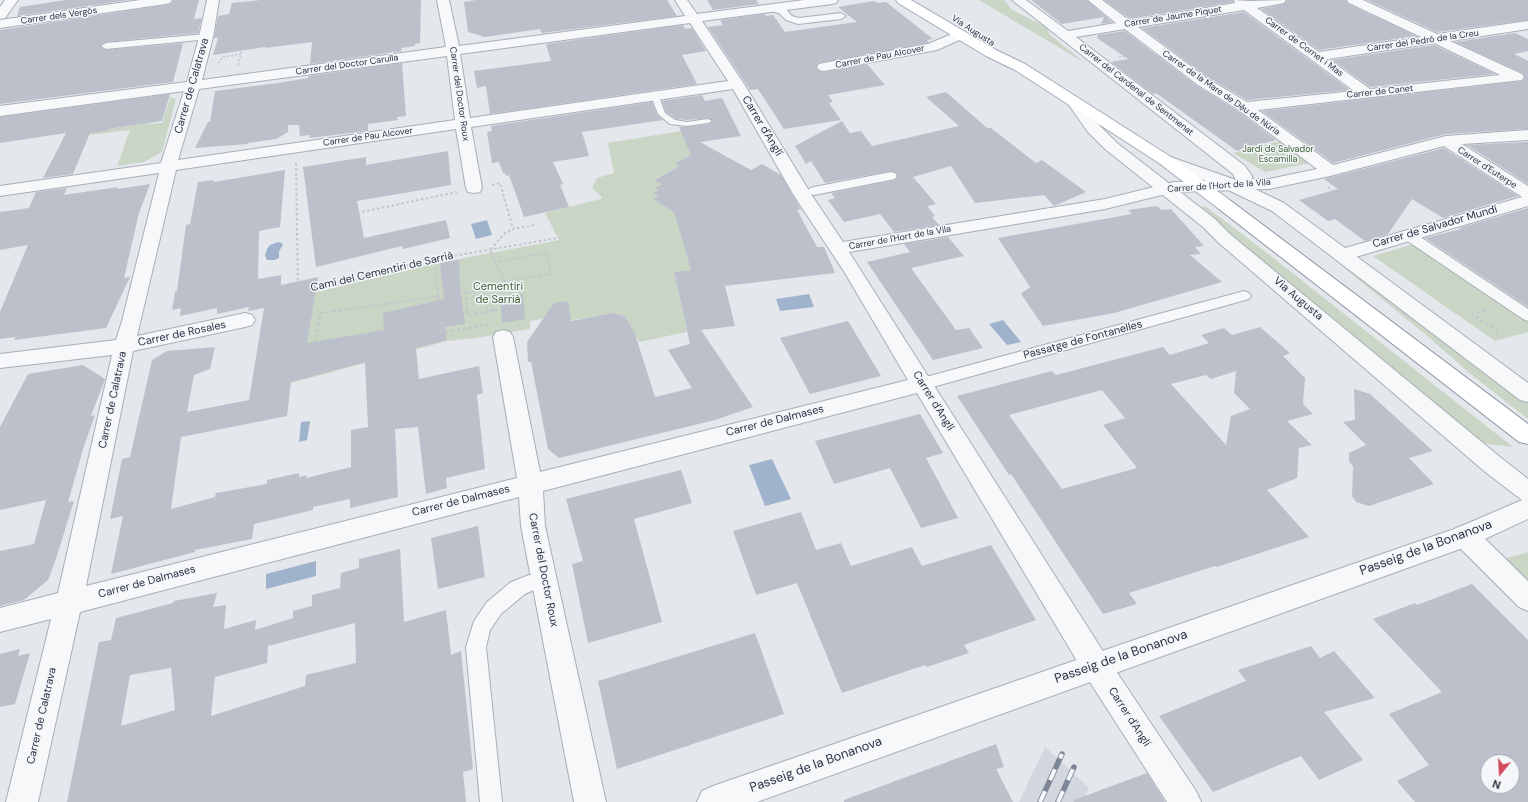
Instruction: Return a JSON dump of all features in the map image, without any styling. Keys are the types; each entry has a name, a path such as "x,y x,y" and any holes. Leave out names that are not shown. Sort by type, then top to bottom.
{"main road":[{"name":"Via Augusta","path":"902,0 959,35 1020,67 1165,160 1225,204 1527,436"},
{"name":"Via Augusta","path":"923,0 1000,49 1020,67"}],"street":[{"path":"0,1 11,0"},
{"path":"0,15 11,0"},
{"name":"Carrer dels Vergós","path":"0,24 166,0"},
{"name":"Carrer de Calatrava","path":"22,802 69,602 124,346 132,321 172,152 206,36 213,0"},
{"name":"Carrer del Doctor Roux","path":"443,0 453,50 474,188"},
{"name":"Carrer d'Anglí","path":"681,0 737,84 802,194 838,248 1096,666 1185,802"},
{"name":"Carrer del Doctor Carulla","path":"0,111 832,0"},
{"name":"Carrer del Cardenal de Sentmenat","path":"1018,0 1065,34 1239,170 1244,176 1244,180 1236,184"},
{"name":"Carrer de la Mare de Déu de Núria","path":"1094,0 1203,82 1244,107 1327,178"},
{"name":"Carrer de Jaume Piquet","path":"1065,34 1127,25 1242,3 1280,0"},
{"path":"1353,0 1437,38 1522,80"},
{"name":"Carrer de Cornet i Mas","path":"1242,3 1318,56 1368,94"},
{"path":"771,9 782,10 788,18 798,21 841,16"},
{"name":"Carrer del Pedró de la Creu","path":"1318,56 1528,25"},
{"path":"1507,28 1528,38"},
{"name":"Via Augusta","path":"936,46 959,35"},
{"path":"106,46 206,36"},
{"name":"Carrer de Pau Alcover","path":"824,67 936,46"},
{"name":"Carrer de Canet","path":"1244,107 1522,80"},
{"name":"Carrer de Pau Alcover","path":"0,191 737,84"},
{"name":"Via Augusta","path":"1073,101 1094,129 1106,140 1164,189 1209,223 1225,239 1492,464 1528,492"},
{"name":"Carrer de l'Hort de la Vila","path":"838,248 1105,204 1164,189 1236,184 1269,184 1327,178 1446,141 1528,135"},
{"name":"Carrer d'Euterpe","path":"1446,141 1528,194"},
{"name":"Via Augusta","path":"1165,160 1236,184 1278,207 1528,394"},
{"path":"814,191 890,176"},
{"name":"Carrer de Salvador Mundí","path":"1342,254 1528,201"},
{"path":"1408,235 1528,316"},
{"name":"Passatge de Fontanelles","path":"922,384 1244,296"},
{"name":"Carrer de Rosales","path":"0,361 124,346 244,320"},
{"name":"Carrer del Doctor Roux","path":"497,333 530,484 533,526 590,802"},
{"name":"Carrer de Dalmases","path":"0,620 922,384"},
{"name":"Passeig de la Bonanova","path":"713,802 1465,536 1528,508"},
{"path":"1465,536 1528,599"},
{"path":"491,802 476,647 481,627 494,608 518,588 529,583"}],"lane":[{"path":"655,96 662,114 673,122 687,124 708,121"}],"path":[{"path":"237,67 242,50"},
{"path":"1116,58 1160,51"},
{"path":"1194,75 1290,62"},
{"name":"Camí del Cementiri de Sarrià","path":"296,159 298,292 430,260 557,238"},
{"path":"1327,178 1339,195 1363,204 1372,211"},
{"path":"323,220 500,183 513,229"},
{"path":"497,333 490,324 443,332 309,367 322,313 506,287 490,250 504,234 513,229 534,225"},
{"path":"494,262 547,253 551,274 504,281"},
{"path":"435,268 443,332"},
{"path":"466,292 467,315 497,310"},
{"path":"1491,308 1472,314 1500,333"}],"shaded area":[{"path":"1045,747 1089,788 1082,802 1019,802"}],"green space":[{"path":"979,0 1004,0 1012,10 1048,28 1049,34 1085,63"},
{"path":"164,95 176,99 162,152 144,162 117,166 130,130 89,135 101,103","holes":["170,98 162,123 151,123 108,129 159,99"]},
{"name":"Cementiri de Sarrià","path":"681,131 693,154 675,163 679,166 654,179 662,184 656,188 659,190 654,193 658,196 653,199 677,211 682,228 680,233 692,270 674,272 687,332 639,342 625,316 612,313 557,323 570,313 530,321 530,329 447,341 291,383 304,295 438,263 559,240 545,213 601,199 602,197 592,188 597,178 614,173 608,143"},
{"name":"Jardí de Salvador Escamilla","path":"1283,140 1310,163 1265,172 1233,153"},
{"path":"1205,206 1262,249 1513,447 1479,443 1364,344 1195,209"},
{"path":"1293,222 1528,400 1528,419 1473,376 1426,335 1314,243"},
{"path":"1417,243 1528,319 1528,332 1495,341 1373,256"},
{"path":"1528,552 1528,583 1504,559"}],"water":[{"path":"487,220 492,235 476,239 471,224"},
{"path":"278,242 282,243 283,245 279,251 279,258 275,260 267,260 265,255 267,249 270,245"},
{"path":"809,294 814,307 780,311 776,299"},
{"path":"1003,320 1021,342 1007,345 989,324"},
{"path":"310,421 307,440 299,442 301,422"},
{"path":"772,459 791,499 765,506 749,465"},
{"path":"316,561 316,576 266,589 266,574"}],"building":[{"path":"66,0 129,0 17,16 20,7"},
{"path":"173,0 199,0 194,19 202,18 198,33 106,42 100,45 106,50 183,43 173,82 0,104 0,30 166,5 171,4"},
{"path":"261,0 421,0 420,43 415,44 415,46 401,48 402,51 310,64 312,42 213,55 218,38 214,38 218,16 229,14 232,3"},
{"path":"476,0 667,0 677,16 542,33 540,29 485,37 468,32 464,2"},
{"path":"707,0 756,0 759,4 713,10"},
{"path":"1031,0 1087,0 1112,22 1101,24 1104,17 1062,24"},
{"path":"1104,0 1233,0 1233,2 1130,19"},
{"path":"1287,0 1346,0 1348,4 1416,36 1319,50 1261,9 1284,4"},
{"path":"1367,0 1528,0 1528,20 1437,32"},
{"path":"873,1 879,3 886,2 933,39 927,40 929,42 928,43 818,63 816,68 819,71 824,72 867,64 885,85 828,95 833,102 829,103 841,120 784,129 758,89 750,90 708,27 723,25 720,20 765,14 766,16 773,15 785,32 857,22 838,7"},
{"path":"1244,12 1350,90 1247,100 1209,78 1142,28"},
{"path":"683,25 685,29 692,28 706,51 682,55 697,84 490,114 486,86 477,88 474,71 551,61 546,44"},
{"path":"1125,31 1197,86 1238,111 1276,140 1237,151 1156,93 1153,94 1111,62 1128,59 1097,38 1098,35"},
{"path":"1515,33 1528,39 1528,51 1514,54 1528,61 1528,129 1446,134 1333,163 1262,111 1522,81 1525,78 1523,73 1455,42"},
{"path":"1434,45 1495,74 1370,87 1332,60"},
{"path":"402,63 406,116 397,117 398,120 368,124 368,131 309,138 310,135 300,136 299,125 288,125 288,132 276,139 248,144 195,148 208,122 210,122 215,91 278,83 308,78 308,76"},
{"path":"946,92 987,128 991,128 1036,163 1042,160 1086,192 1054,206 1044,195 975,203 951,166 913,177 936,204 927,206 935,216 932,217 939,225 894,232 880,214 844,222 828,200 835,198 831,193 895,180 898,175 891,171 825,183 811,161 806,164 795,146 842,121 850,133 861,131 872,146 959,126 926,97"},
{"path":"170,94 162,121 90,133 73,174 43,178 66,133 0,143 0,117"},
{"path":"702,95 705,101 722,98 741,136 700,142 751,170 762,164 781,175 801,209 797,210 817,247 824,247 835,273 725,286 735,326 701,330 753,407 715,420 559,458 548,449 531,362 528,362 527,342 554,303 568,301 571,321 612,313 625,316 635,334 655,397 692,388 668,350 690,344 674,272 691,270 674,212 653,199 658,196 653,193 659,190 655,188 662,184 654,180 679,166 675,163 691,155 679,127 708,124 713,122 708,118 687,120 676,119 666,112 662,101"},
{"path":"652,102 657,115 663,120 582,132 589,156 553,162 563,184 560,185 569,207 524,217 509,175 506,176 505,173 503,173 499,162 492,163 487,132 492,131 491,126"},
{"path":"1528,142 1528,184 1467,145"},
{"path":"1444,148 1518,196 1443,218 1412,199 1388,234 1365,241 1335,219 1328,221 1299,200 1338,189 1324,179"},
{"path":"448,151 451,185 357,201 364,238 446,220 450,238 403,249 402,246 316,267 303,167 366,157 366,165"},
{"path":"285,170 280,227 259,231 258,279 281,275 281,285 318,277 307,343 384,330 383,313 444,299 440,263 459,260 460,286 465,324 445,327 447,340 416,348 419,379 479,366 483,393 477,395 485,469 446,478 447,488 426,494 418,427 395,429 398,497 350,508 350,499 313,507 313,510 254,524 252,539 195,550 195,552 111,574 123,516 110,519 122,459 130,457 152,360 167,351 215,347 210,369 194,375 187,412 249,400 264,308 248,311 249,307 217,314 217,308 180,316 181,308 172,310 175,292 177,291 186,225 190,224 198,182 213,180 214,182","holes":["365,362 368,427 351,430 351,467 306,478 307,475 299,477 299,473 267,480 267,484 216,493 215,497 171,509 181,437 287,416 291,382"]},
{"path":"150,184 139,213 124,278 130,277 106,328 14,340 16,337 0,339 0,312 28,245 0,250 0,212 29,208 36,192 67,188 64,195"},
{"path":"1157,206 1161,210 1171,209 1204,246 1195,247 1201,254 1190,255 1222,282 1114,313 1043,326 1021,294 1030,287 998,238 1132,214 1128,210"},
{"path":"1528,208 1528,307 1425,238 1461,229 1459,228"},
{"path":"948,237 964,256 911,268 956,330 969,328 983,348 933,360 867,262 910,252 904,244"},
{"path":"523,294 525,319 502,323 500,299"},
{"path":"848,321 881,376 810,394 780,338"},
{"path":"1260,327 1290,353 1283,356 1305,378 1303,404 1313,414 1287,421 1312,445 1299,448 1297,478 1267,490 1309,537 1217,567 1215,566 1129,593 1137,604 1103,614 1011,474 1009,475 957,396 1052,371 1056,375 1163,347 1170,355 1209,343 1201,335 1224,328 1232,335","holes":["1236,371 1234,393 1250,409 1231,416 1226,445 1171,384 1206,375 1211,379","1102,390 1125,418 1103,425 1137,468 1062,489 1009,415"]},
{"path":"83,365 105,379 91,416 95,415 84,446 68,502 74,501 55,562 48,580 24,600 0,606 0,551 34,544 46,500 0,510 0,427 28,374"},
{"path":"1354,389 1370,394 1433,451 1409,458 1434,484 1369,506 1356,502 1352,496 1353,466 1349,462 1349,453 1366,445 1343,422 1355,420"},
{"path":"920,414 943,453 926,458 958,518 921,528 890,468 834,484 815,441"},
{"path":"681,470 692,503 634,519 662,622 588,643 572,564 583,561 566,499"},
{"path":"801,512 816,550 841,543 851,566 912,547 922,566 991,545 1036,620 964,645 969,653 927,667 925,665 842,693 797,583 756,595 733,531"},
{"path":"478,526 485,577 438,589 431,538"},
{"path":"400,549 404,622 446,610 451,655 461,651 473,769 463,772 466,802 67,802 99,642 111,640 116,618 173,603 174,601 217,593 213,607 226,605 224,629 256,620 255,630 293,618 293,611 312,606 312,595 340,588 341,573 359,568 359,559","holes":["355,623 356,663 306,675 305,686 211,716 215,677 267,663 268,646","171,668 175,710 121,726 130,675"]},
{"path":"1472,584 1528,640 1528,802 1415,802 1397,781 1429,765 1389,714 1442,692 1373,619 1415,603 1417,605"},
{"path":"755,633 784,714 617,769 598,681"},
{"path":"1311,646 1320,658 1334,651 1375,698 1324,712 1363,760 1319,780 1301,756 1213,792 1159,716 1246,681 1238,670"},
{"path":"20,649 18,656 30,653 15,704 0,707 0,654"},
{"path":"996,744 1004,767 996,769 1013,802 844,802 844,800"},
{"path":"1147,773 1165,802 1074,802 1074,800"}],"railway":[{"path":"1040,802 1062,754"},
{"path":"1058,802 1074,767"}]}
